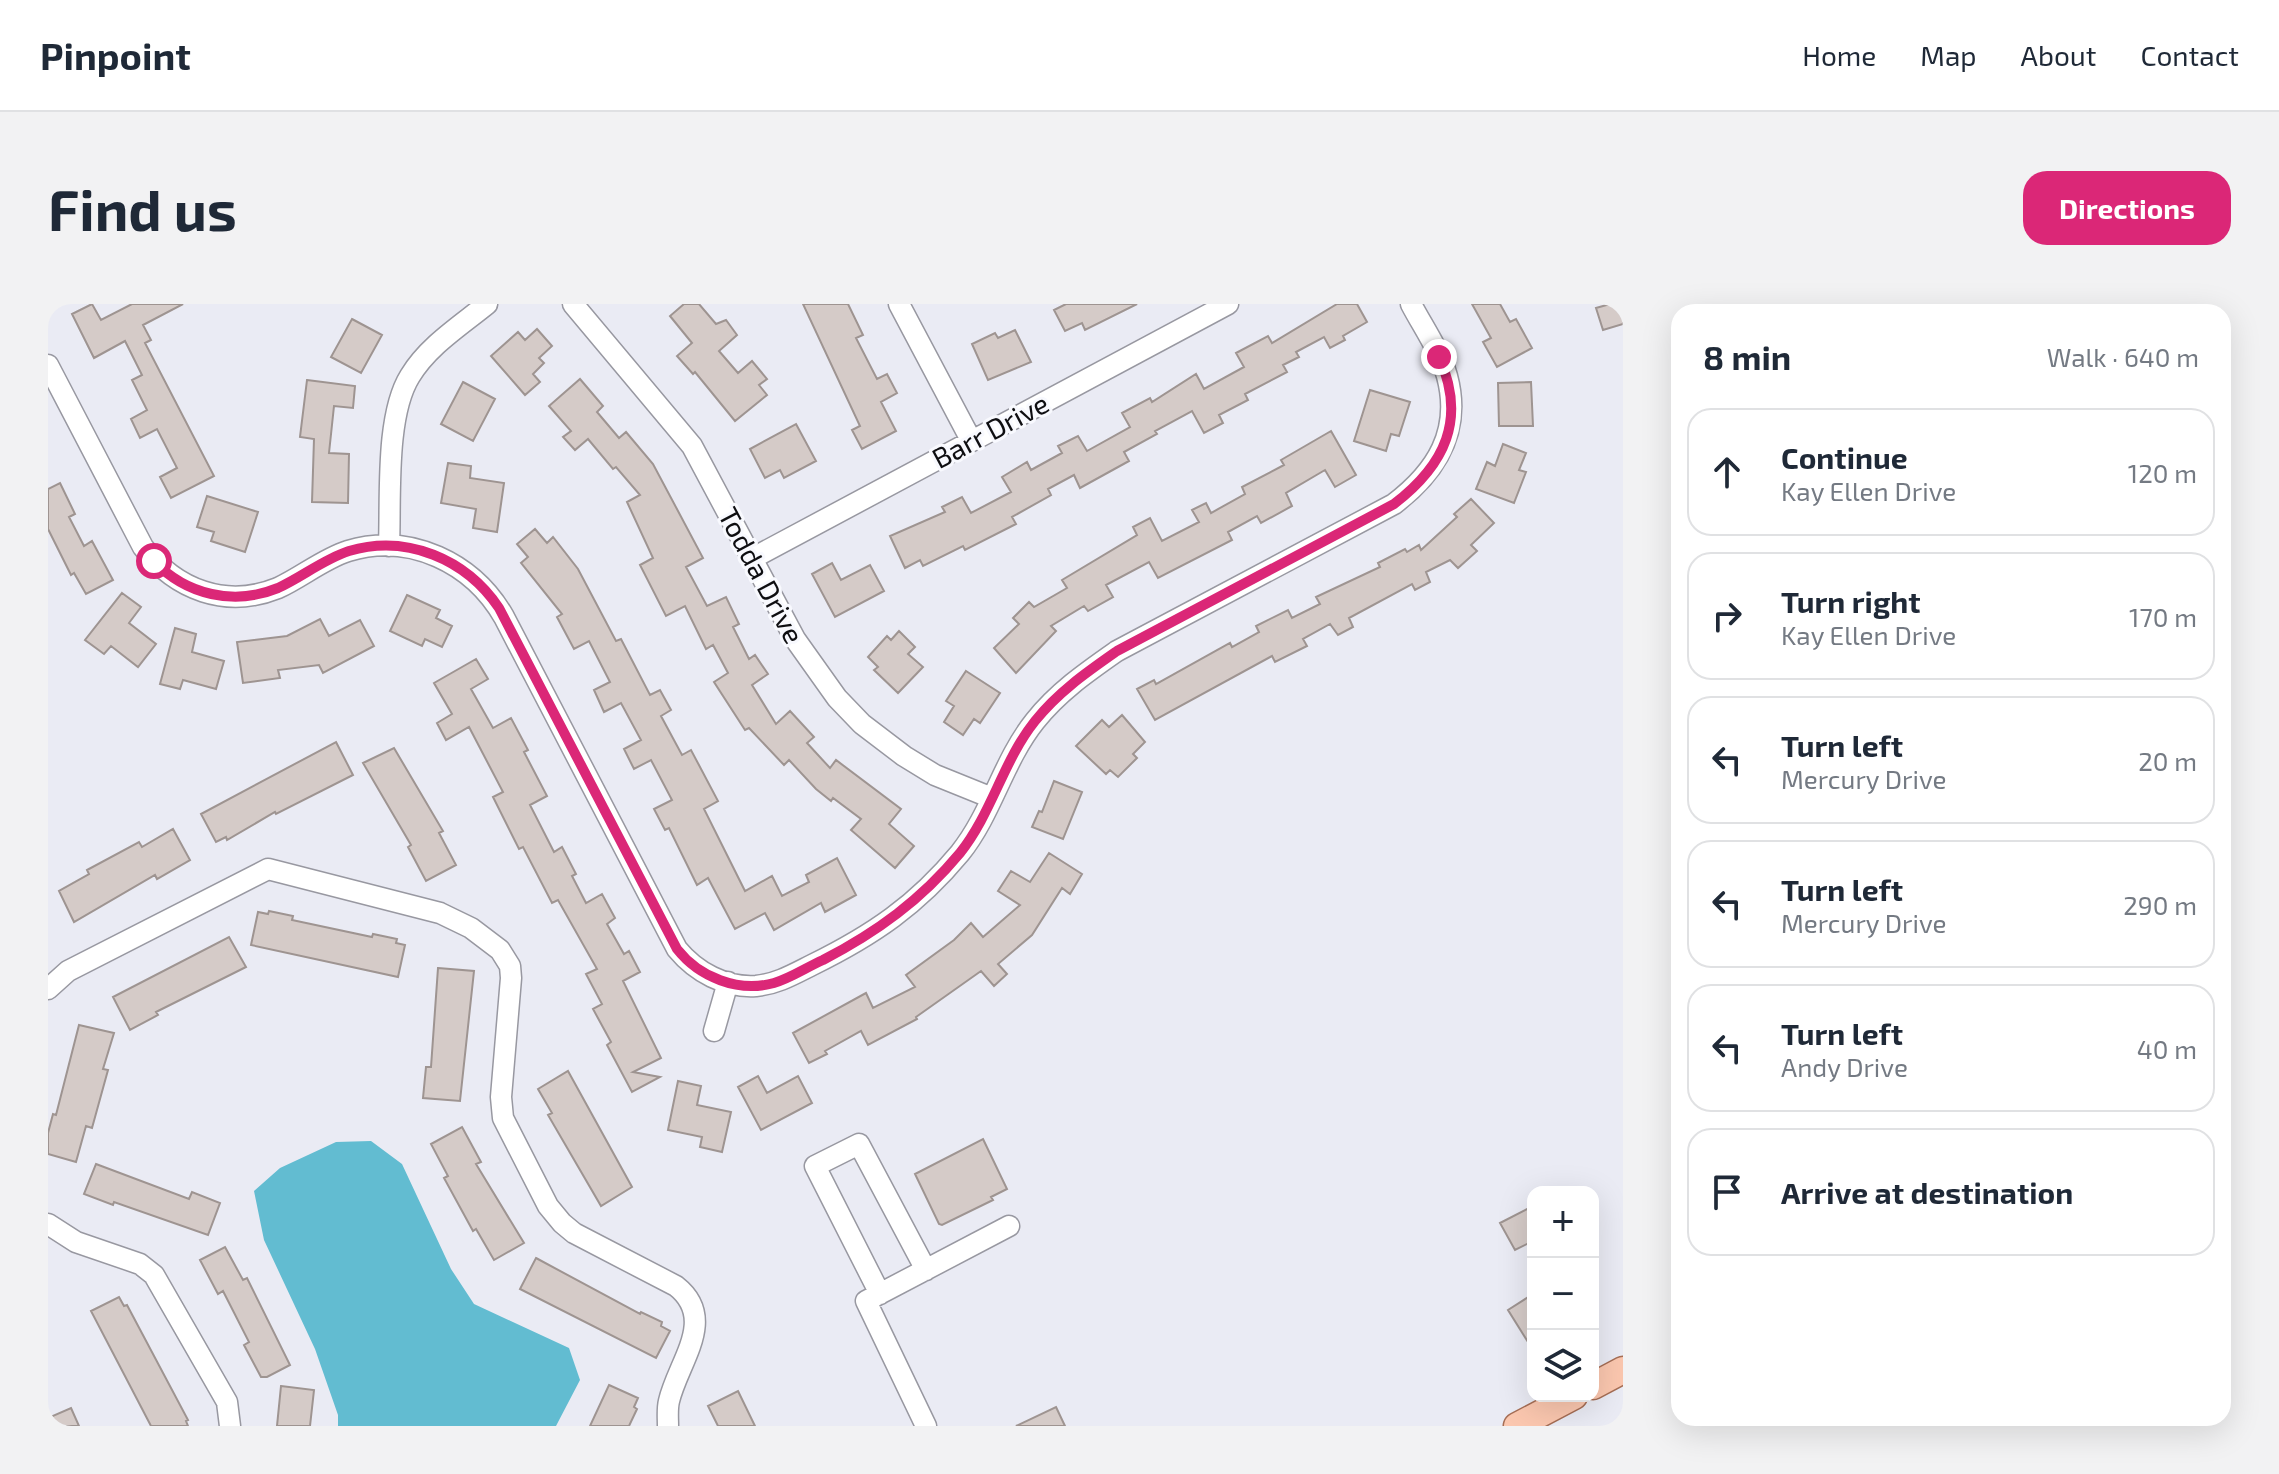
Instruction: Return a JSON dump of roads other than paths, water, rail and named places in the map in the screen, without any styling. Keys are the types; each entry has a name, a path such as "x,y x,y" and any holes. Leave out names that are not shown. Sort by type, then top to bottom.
{"main road":[{"path":"1599,1383 1623,1370"},
{"path":"1517,1426 1563,1402"}],"street":[{"path":"389,546 395,420 401,394 420,363 487,304"},
{"name":"Todda Drive","path":"573,304 692,446 809,662 849,711 882,741 927,771 992,798"},
{"path":"899,304 971,440"},
{"name":"Barr Drive","path":"753,558 1228,304"},
{"path":"48,365 143,547 160,568 182,583 216,595 251,595 277,588 345,553 365,547 421,550 462,569 489,594 504,617 673,943 696,967 711,977 753,986 779,981 872,933 916,901 970,838 1015,749 1036,720 1087,670 1117,651 1394,504 1425,478 1436,463 1447,438 1450,393 1443,367 1411,304"},
{"path":"48,989 68,971 268,869 440,913 490,940 504,954 511,978 502,1109 510,1134 548,1206 574,1233 676,1286 686,1294 695,1311 695,1330 668,1402 668,1426"},
{"path":"714,1031 728,982"},
{"path":"880,1294 815,1166 859,1144 926,1270"},
{"path":"48,1224 76,1242 140,1264 154,1275 227,1402 230,1426"},
{"path":"926,1426 866,1301 1009,1226"}],"water":[{"path":"371,1141 402,1164 451,1269 474,1304 569,1348 580,1380 556,1426 338,1426 338,1415 315,1349 264,1240 254,1191 280,1168 336,1142"}]}
